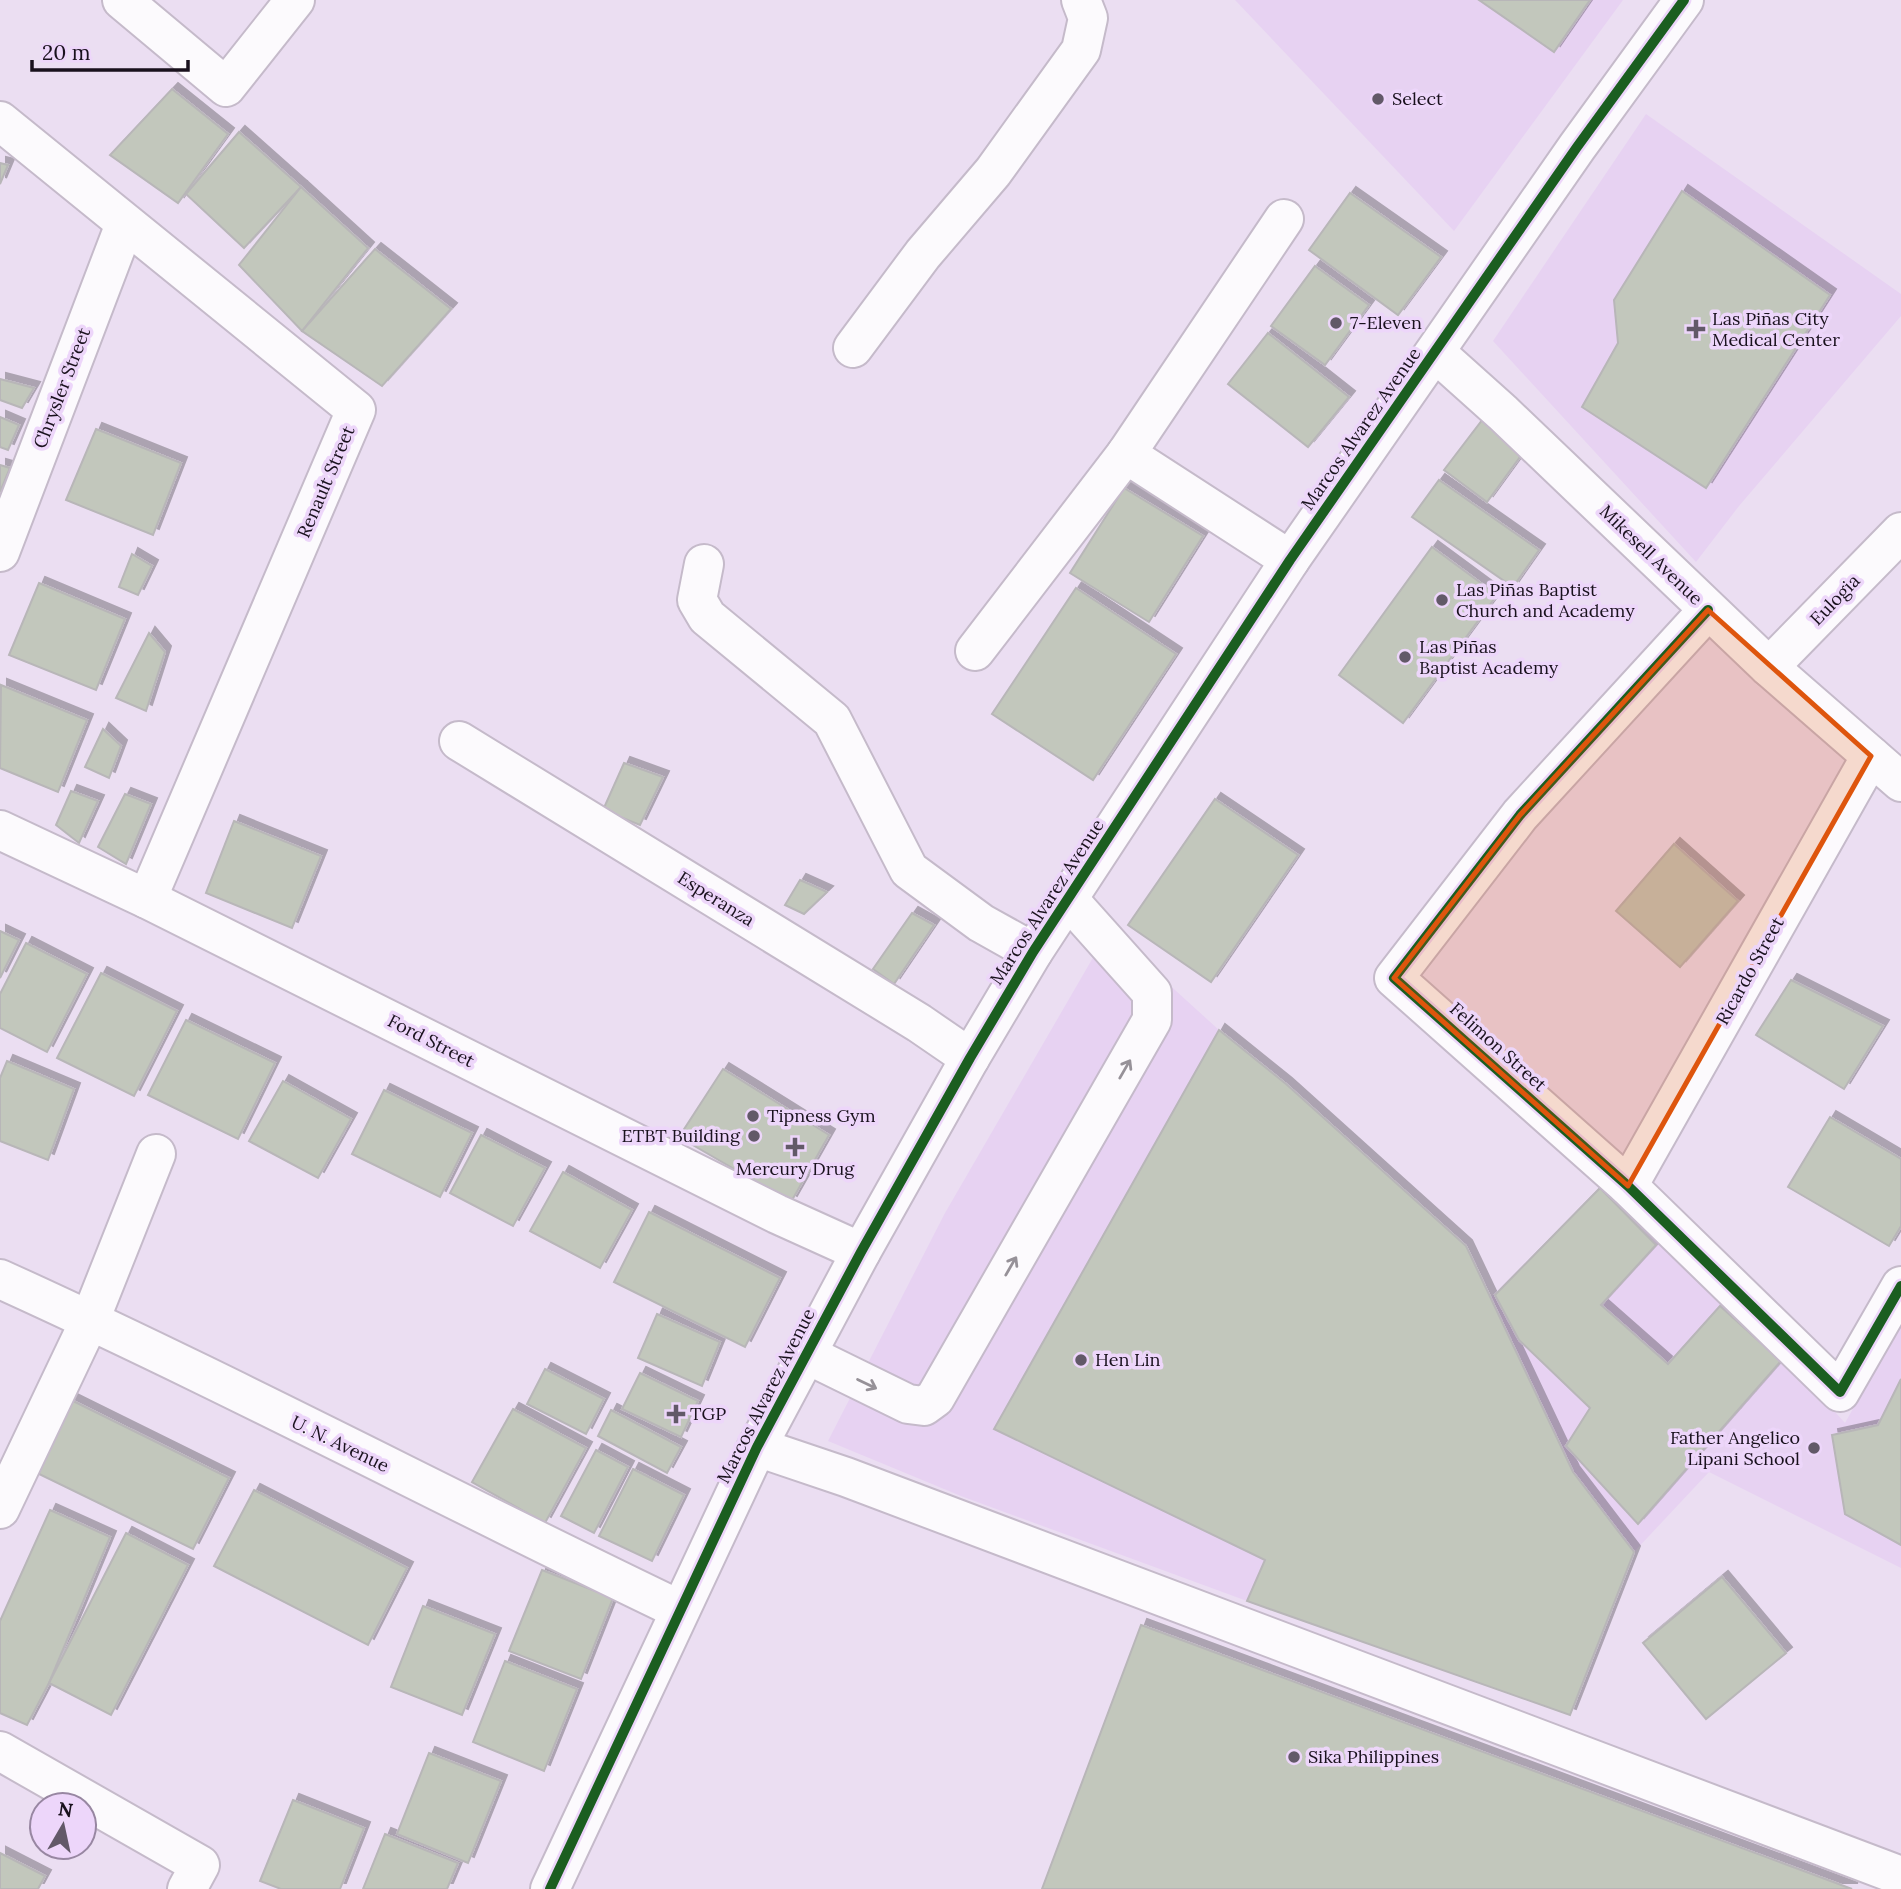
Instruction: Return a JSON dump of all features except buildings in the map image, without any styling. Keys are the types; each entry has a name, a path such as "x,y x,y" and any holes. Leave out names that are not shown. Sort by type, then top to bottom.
{"street":[{"path":"122,0 226,87 295,0"},
{"path":"853,348 923,254 993,172 1081,50 1088,18 1081,0"},
{"name":"Marcos Alvarez Avenue","path":"550,1889 757,1447 861,1252 1033,952 1290,560 1562,169 1684,0"},
{"name":"Renault Street","path":"0,121 356,410 148,899"},
{"path":"975,651 1126,454 1284,219"},
{"name":"Chrysler Street","path":"0,552 125,224"},
{"name":"Mikesell Avenue","path":"1436,352 1769,667 1901,782"},
{"path":"1126,454 1290,560"},
{"name":"Eulogia","path":"1769,667 1901,533"},
{"path":"704,565 697,600 707,617 832,720 909,870 981,923 1033,952"},
{"name":"Felimon Street","path":"1709,610 1520,816 1394,978 1628,1186 1840,1392 1901,1286"},
{"name":"Esperanza","path":"459,741 970,1058"},
{"name":"Ricardo Street","path":"1628,1186 1871,756"},
{"name":"Ford Street","path":"0,830 148,899 777,1214 861,1252"},
{"path":"806,1354 908,1404 924,1406 935,1398 956,1362 1152,1020 1152,993 1068,899"},
{"path":"0,1509 90,1320 156,1154"},
{"name":"U. N. Avenue","path":"0,1279 90,1320 680,1610"},
{"path":"757,1447 846,1477 1901,1876"},
{"path":"0,1751 194,1877"}],"highlighted area":[{"path":"1708,610 1871,756 1628,1186 1394,978 1520,815"}],"shaded area":[{"path":"1235,0 1623,0 1454,231"},
{"name":"Las Piñas City Medical Center","path":"1646,114 1901,294 1901,316 1739,506 1696,562 1493,341"},
{"path":"1109,930 1466,1246 1491,1297 1603,1185 1787,1359 1845,1423 1901,1323 1901,1568 1709,1472 1634,1552 1570,1715 961,1496 828,1441 945,1213"}],"cycle path":[{"path":"550,1889 757,1447 861,1252 1033,952 1290,560 1577,147 1684,0"},
{"path":"1708,610 1520,815 1394,978 1628,1186 1840,1392 1901,1286"}],"place":[{"name":"Select","path":"1378,99"},
{"name":"7-Eleven","path":"1336,323"},
{"name":"Las Piñas City Medical Center","path":"1696,329"},
{"name":"Las Piñas Baptist Church and Academy","path":"1442,600"},
{"name":"Las Piñas Baptist Academy","path":"1405,657"},
{"name":"Tipness Gym","path":"753,1116"},
{"name":"ETBT Building","path":"754,1136"},
{"name":"Mercury Drug","path":"795,1147"},
{"name":"Hen Lin","path":"1081,1360"},
{"name":"TGP","path":"676,1414"},
{"name":"Father Angelico Lipani School","path":"1814,1448"},
{"name":"Sika Philippines","path":"1294,1757"}]}
